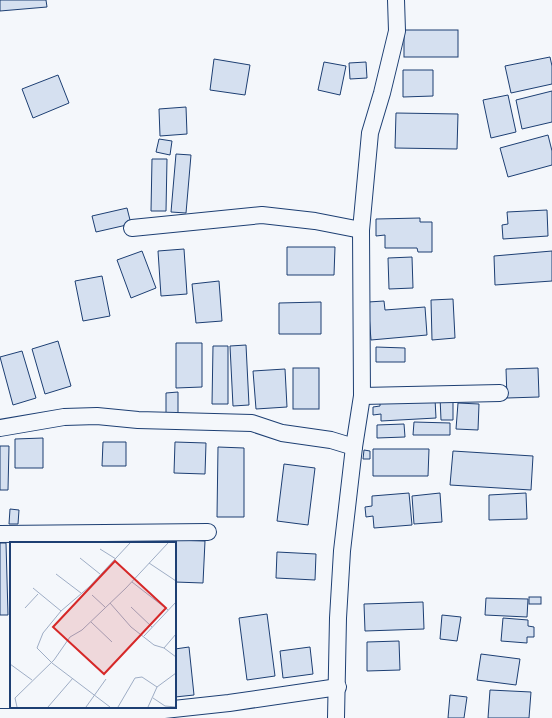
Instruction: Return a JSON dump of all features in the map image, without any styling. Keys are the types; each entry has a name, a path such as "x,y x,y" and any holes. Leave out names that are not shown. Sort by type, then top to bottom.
{"street":[{"path":"336,718 338,687 338,618 342,551 354,447 362,396 361,230 370,134 398,30 396,0"},
{"path":"132,228 262,215 315,221 361,230"},
{"path":"362,396 500,393"},
{"path":"0,428 64,417 97,416 138,420 252,423 282,433 331,440 354,447"},
{"path":"0,534 208,532"},
{"path":"0,717 100,717 230,703 338,687"}],"building":[{"path":"0,0 46,0 47,7 0,11"},
{"path":"404,30 458,30 458,57 404,57"},
{"path":"550,57 552,66 552,84 511,93 505,66"},
{"path":"214,59 250,65 245,95 210,90"},
{"path":"324,62 346,66 340,95 318,90"},
{"path":"366,62 367,78 350,79 349,63"},
{"path":"403,70 433,70 433,96 403,97"},
{"path":"58,75 69,103 33,118 22,89"},
{"path":"552,91 552,122 522,129 516,100"},
{"path":"508,95 516,132 491,138 483,100"},
{"path":"186,107 187,134 160,136 159,109"},
{"path":"396,113 458,114 457,149 395,148"},
{"path":"548,135 552,151 552,165 508,177 500,148"},
{"path":"159,139 172,141 170,155 156,152"},
{"path":"176,154 191,155 186,213 171,212"},
{"path":"152,159 167,159 166,211 151,211"},
{"path":"127,208 131,224 96,232 92,216"},
{"path":"547,210 548,236 503,239 502,225 508,224 507,212"},
{"path":"420,218 420,222 432,222 432,252 418,252 417,248 385,248 385,235 376,236 376,219"},
{"path":"287,247 335,247 334,275 287,275"},
{"path":"184,249 187,294 161,296 158,251"},
{"path":"142,251 156,288 131,298 117,260"},
{"path":"552,251 552,281 495,285 494,256"},
{"path":"412,257 413,288 389,289 388,258"},
{"path":"102,276 110,316 83,321 75,281"},
{"path":"219,281 222,321 196,323 192,284"},
{"path":"453,299 455,338 432,340 431,300"},
{"path":"384,301 385,310 425,307 427,335 371,340 368,302"},
{"path":"321,302 321,334 279,334 279,303"},
{"path":"58,341 71,386 45,394 32,349"},
{"path":"176,343 202,343 202,387 176,388"},
{"path":"246,345 249,405 233,406 230,346"},
{"path":"213,346 228,346 228,404 212,404"},
{"path":"376,347 405,348 405,362 376,362"},
{"path":"22,351 36,398 13,405 0,357"},
{"path":"293,368 319,368 319,409 293,409"},
{"path":"538,368 539,397 507,398 506,369"},
{"path":"285,369 287,407 256,409 253,371"},
{"path":"178,392 178,413 166,413 166,393"},
{"path":"440,397 453,397 453,420 441,420"},
{"path":"435,399 436,418 381,421 381,414 373,415 373,407 380,406 380,401"},
{"path":"458,403 479,404 478,430 456,429"},
{"path":"414,422 450,423 450,435 413,435"},
{"path":"404,424 405,437 377,438 377,425"},
{"path":"43,438 43,468 15,468 15,439"},
{"path":"103,442 126,442 126,466 102,466"},
{"path":"175,442 206,443 205,474 174,473"},
{"path":"0,446 9,446 8,490 0,490"},
{"path":"218,447 244,448 244,517 217,517"},
{"path":"373,449 429,449 428,476 373,476"},
{"path":"364,450 370,451 370,459 363,459"},
{"path":"453,451 533,456 531,490 450,485"},
{"path":"284,464 315,468 308,525 277,521"},
{"path":"409,493 412,525 374,528 373,516 366,517 365,507 372,506 372,496"},
{"path":"440,493 442,522 414,524 412,496"},
{"path":"526,493 527,519 489,520 489,495"},
{"path":"10,509 19,510 18,524 9,524"},
{"path":"175,540 205,541 203,583 176,582"},
{"path":"0,543 6,543 8,615 0,615"},
{"path":"277,552 316,554 315,580 276,578"},
{"path":"529,597 541,597 541,604 529,604"},
{"path":"486,598 528,599 527,617 485,615"},
{"path":"423,602 424,629 365,631 364,604"},
{"path":"267,614 275,676 247,680 239,618"},
{"path":"442,615 461,617 457,641 440,639"},
{"path":"503,618 528,620 528,626 534,627 534,637 527,637 527,643 501,641"},
{"path":"399,641 400,670 367,671 367,642"},
{"path":"189,647 194,695 176,697 176,649"},
{"path":"310,647 313,674 283,678 280,651"},
{"path":"481,654 520,659 516,685 477,680"},
{"path":"490,690 531,692 529,718 488,718"},
{"path":"450,695 467,697 464,718 448,718"}]}
